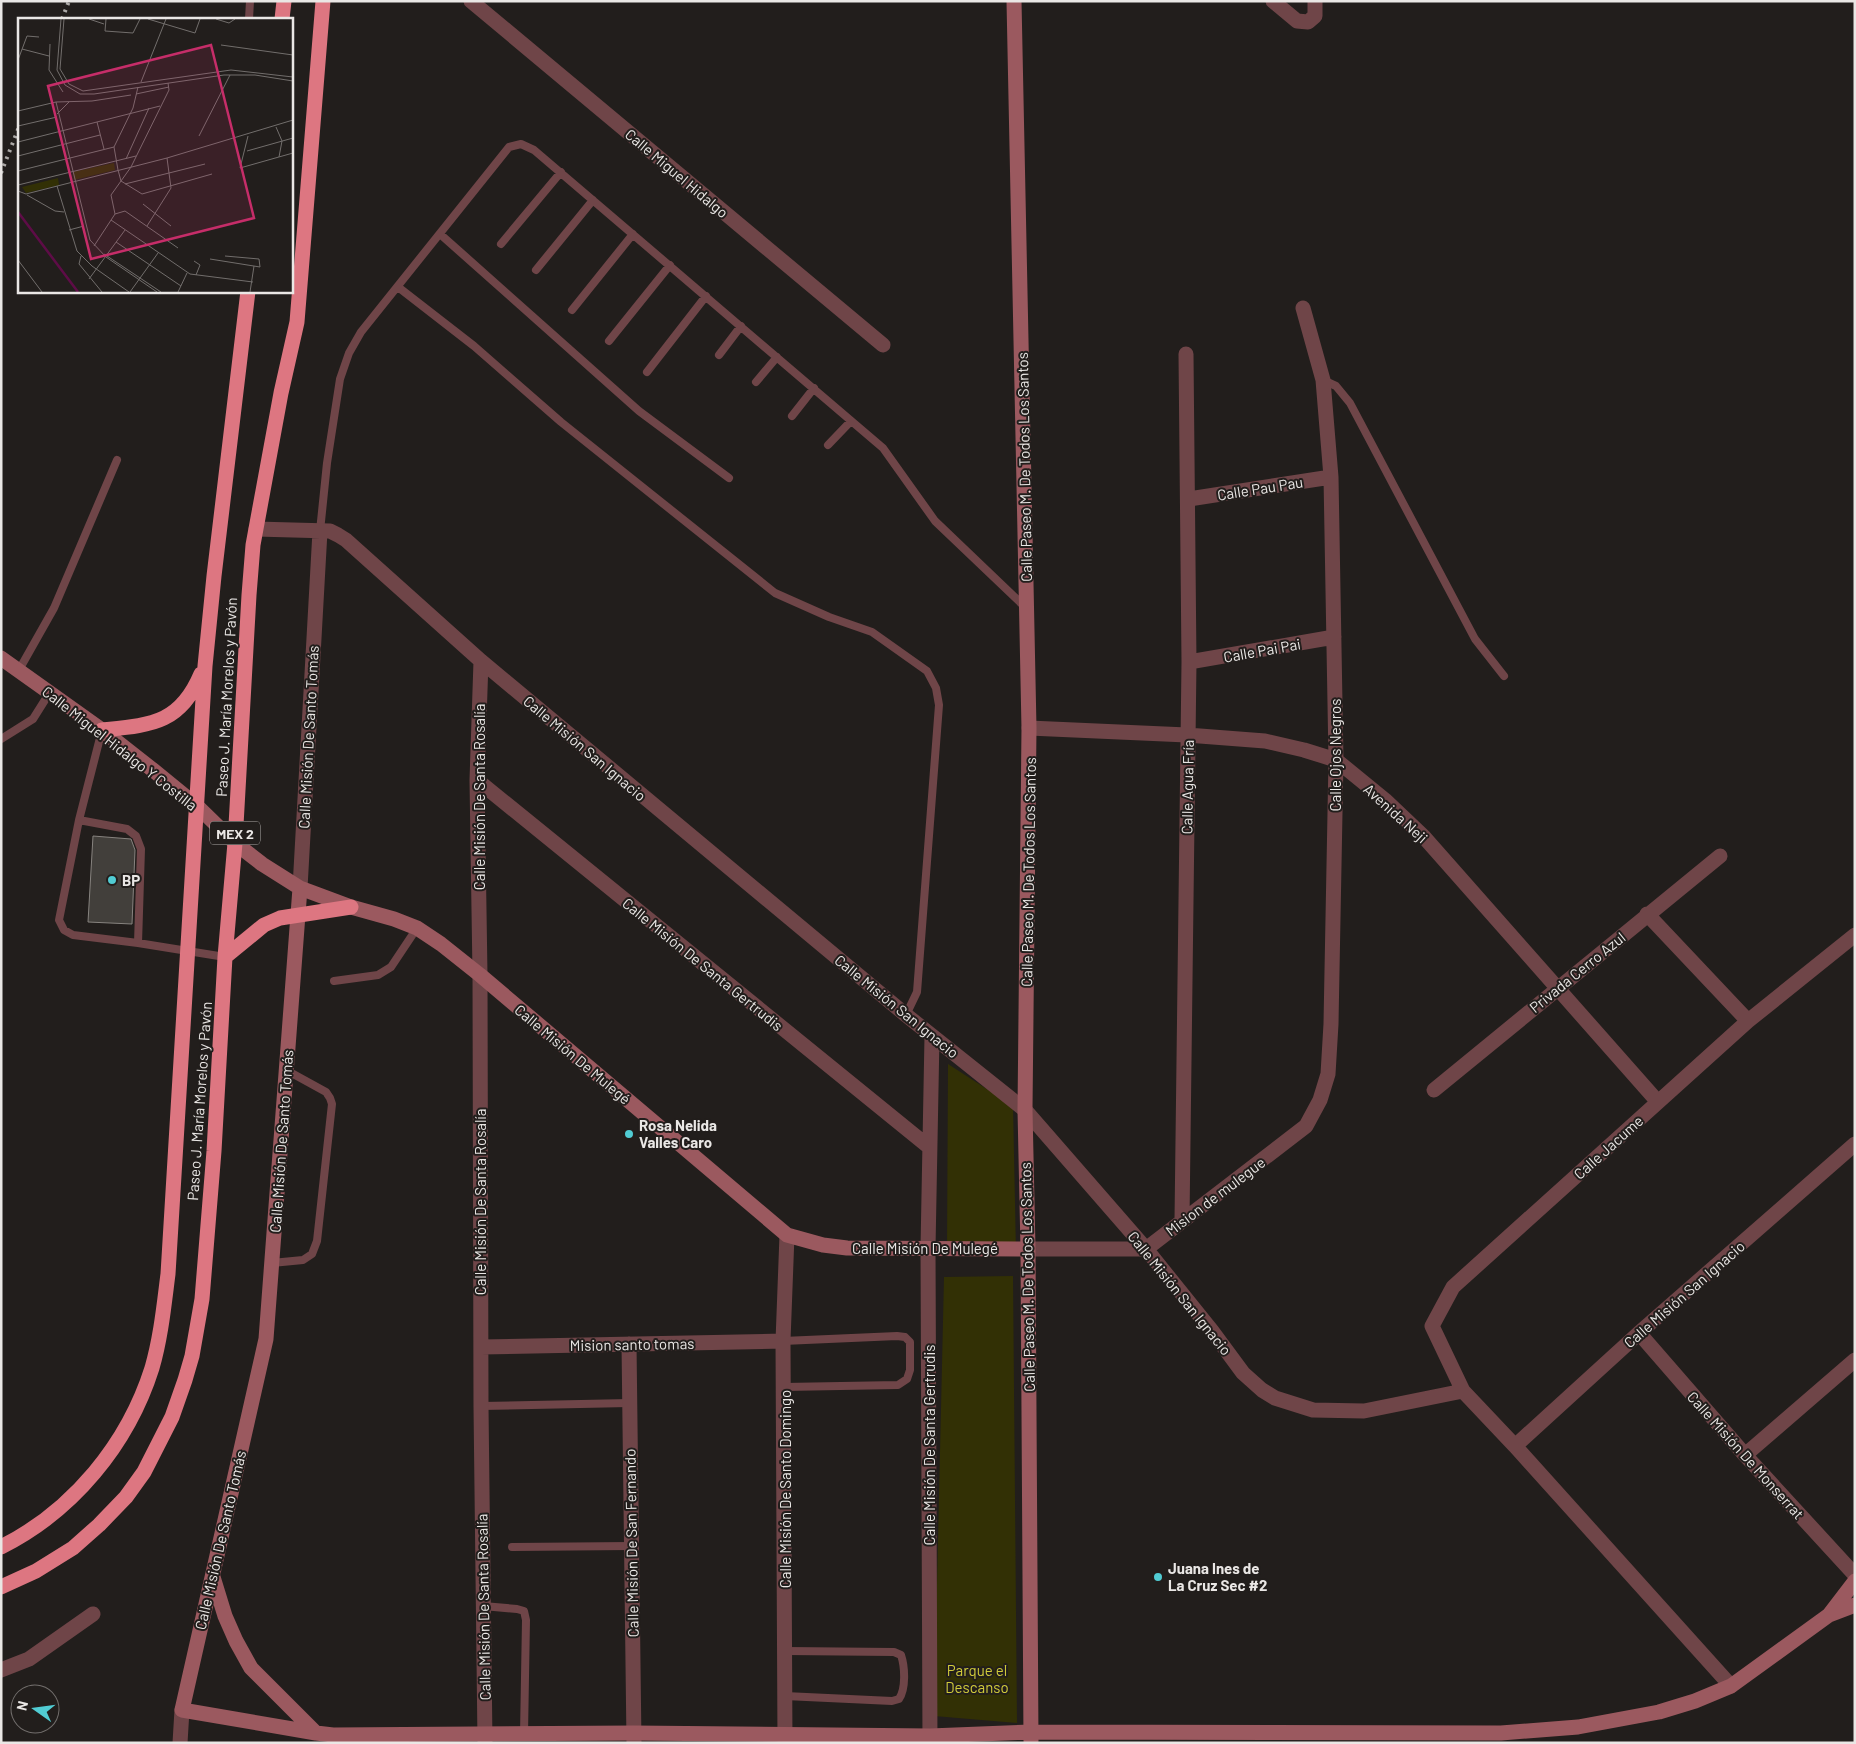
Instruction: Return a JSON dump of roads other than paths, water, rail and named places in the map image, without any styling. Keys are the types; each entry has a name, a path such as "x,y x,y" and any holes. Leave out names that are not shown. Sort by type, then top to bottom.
{"highway":[{"path":"282,18 284,1"},
{"name":"Paseo J. María Morelos y Pavón","path":"1,1587 36,1571 73,1548 126,1497 158,1448 186,1380 202,1299 214,1151 225,957 235,843 249,595 256,529 281,393 297,322 323,1"},
{"name":"Paseo J. María Morelos y Pavón","path":"1,1547 27,1532 57,1510 80,1488 111,1453 138,1404 152,1367 162,1323 168,1274 205,666 248,292"},
{"path":"102,730 155,722 170,714 184,704 195,688 205,666"},
{"path":"225,957 264,925 280,918 351,907"}],"street":[{"name":"Calle Miguel Hidalgo","path":"471,1 883,345"},
{"name":"Calle Paseo M. De Todos Los Santos","path":"1014,1 1029,728 1025,1110 1028,1249 1031,1738"},
{"path":"1273,1 1297,21 1308,22 1315,16 1315,1"},
{"name":"Calle Ojos Negros","path":"1303,308 1323,380 1330,477 1336,760 1331,1024 1328,1074 1320,1100 1306,1126"},
{"name":"Calle Agua Fría","path":"1182,1220 1189,662 1189,499 1186,354"},
{"name":"Calle Pau Pau","path":"1189,499 1330,477"},
{"name":"Calle Misión San Ignacio","path":"256,529 330,531 346,540 481,661 906,1015 1025,1110 1146,1249 1243,1373 1275,1398 1313,1410 1364,1411 1463,1391"},
{"name":"Calle Misión De Santo Tomás","path":"180,1743 182,1710 266,1339 300,888 320,531"},
{"name":"Calle Pai Pai","path":"1189,662 1334,637"},
{"name":"Calle Miguel Hidalgo Y Costilla","path":"1,658 102,730 196,806 235,843"},
{"name":"Calle Misión De Santa Rosalía","path":"481,661 477,780 485,1738"},
{"name":"Avenida Neji","path":"1029,728 1187,734 1265,741 1336,760 1385,800 1424,836 1658,1102"},
{"name":"Calle Misión De Santa Gertrudis","path":"477,780 929,1148"},
{"name":"Calle Misión De Mulegé","path":"235,843 262,864 300,888 351,907 394,919 416,928 441,944 787,1235 823,1246 847,1248 1028,1249"},
{"name":"Privada Cerro Azul","path":"1434,1090 1720,856"},
{"path":"1648,914 1748,1021"},
{"name":"Calle Jacume","path":"1463,1391 1432,1326 1453,1287 1748,1021 1855,935"},
{"name":"Calle Misión De Santa Gertrudis","path":"930,1740 928,1248 932,1036"},
{"name":"Mision de mulegue","path":"1146,1249 1306,1126"},
{"name":"Calle Misión San Ignacio","path":"1515,1446 1639,1333 1855,1144"},
{"name":"Calle Misión De Santo Domingo","path":"785,1739 783,1341 787,1235"},
{"path":"1028,1249 1146,1249"},
{"name":"Calle Misión De Monserrat","path":"1639,1333 1745,1455 1855,1576"},
{"name":"Mision santo tomas","path":"481,1347 783,1341"},
{"name":"Calle Misión De San Fernando","path":"629,1344 634,1738"},
{"path":"1745,1455 1855,1360"},
{"path":"1463,1391 1515,1446 1731,1686"},
{"path":"212,1575 225,1616 236,1641 252,1668 316,1733"},
{"path":"1829,1615 1855,1581"},
{"path":"182,1710 316,1733 333,1739 485,1738 524,1734 634,1738 930,1740 1031,1738 1502,1738 1578,1727 1659,1712 1695,1701 1731,1686 1829,1615 1855,1605"},
{"path":"1,1670 29,1659 93,1614"}],"lane":[{"path":"249,18 250,1"},
{"path":"320,531 327,463 340,379 349,353 361,332 509,147 521,144 534,150 561,172 883,448 935,521 1027,608"},
{"path":"501,244 561,172"},
{"path":"536,270 593,200"},
{"path":"440,234 639,411 729,478"},
{"path":"572,310 633,234"},
{"path":"609,341 670,265"},
{"path":"398,287 474,346 561,422 776,593 829,617 872,632 927,671 936,688 939,705 916,992 906,1015"},
{"path":"648,372 706,296"},
{"path":"719,355 741,326"},
{"path":"756,382 777,357"},
{"path":"1323,380 1336,386 1350,403 1475,639 1504,676"},
{"path":"792,416 814,388"},
{"path":"828,445 852,420"},
{"path":"19,670 54,608 117,460"},
{"path":"1,739 33,719 50,692"},
{"path":"102,730 79,820 59,920 64,930 74,935 225,957"},
{"path":"79,820 127,829 136,836 141,849 138,943"},
{"path":"334,981 378,975 391,967 416,928"},
{"path":"272,1263 303,1260 312,1254 317,1241 332,1104 326,1092 286,1070"},
{"path":"783,1341 897,1336 905,1337 910,1342 910,1370 907,1379 898,1385 784,1386"},
{"path":"481,1406 629,1403"},
{"path":"512,1547 631,1546"},
{"path":"483,1606 517,1608 524,1611 526,1620 524,1734"},
{"path":"785,1696 892,1701 900,1699 903,1694 903,1661 901,1656 894,1652 786,1651"}],"railway":[{"path":"62,18 69,1"},
{"path":"1,173 18,130"}],"place":[{"name":"BP","path":"112,880"},
{"name":"Rosa Nelida Valles Caro","path":"629,1134"},
{"name":"Juana Ines de La Cruz Sec #2","path":"1158,1577"}],"park label":[{"name":"Parque el Descanso","path":"977,1678"}]}
